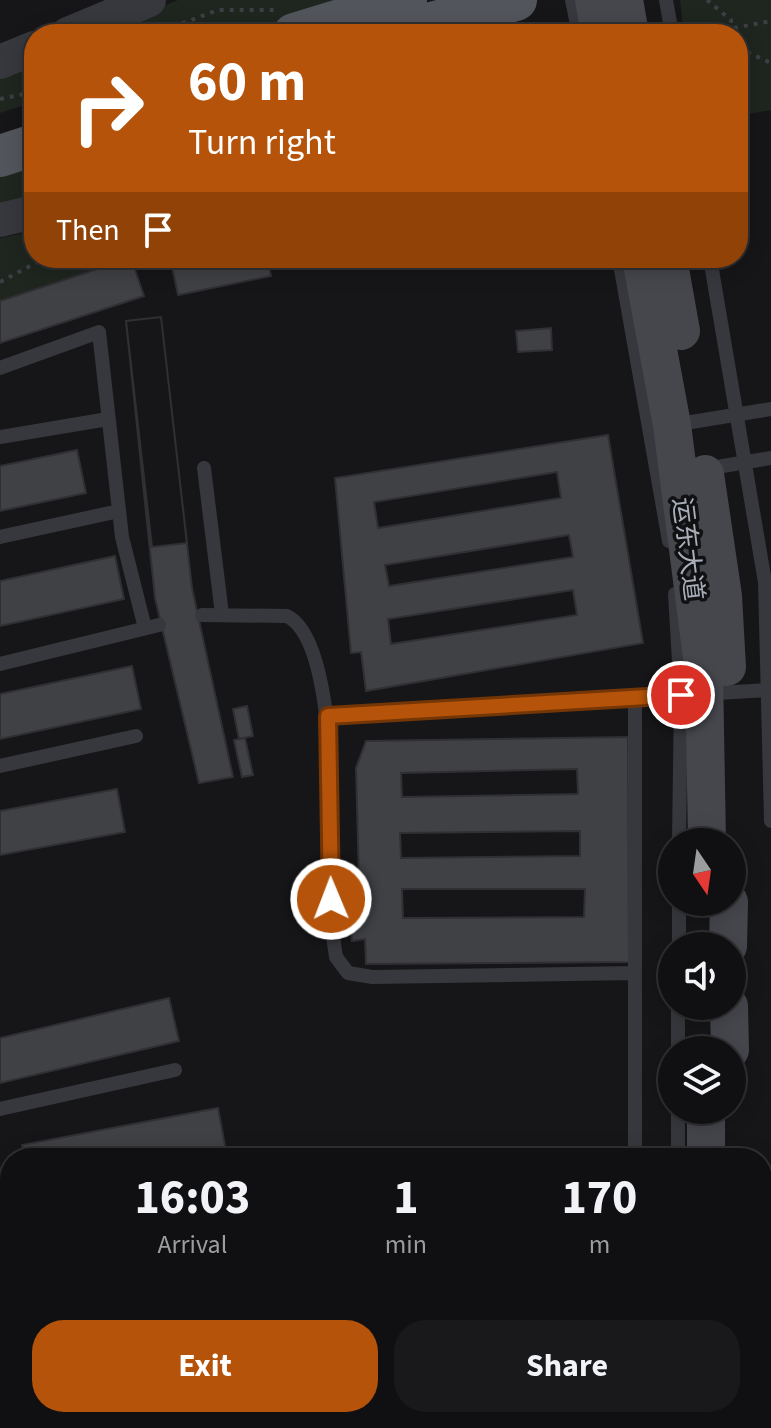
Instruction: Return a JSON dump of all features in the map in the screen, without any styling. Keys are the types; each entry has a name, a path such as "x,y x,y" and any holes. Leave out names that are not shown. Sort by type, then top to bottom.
{"main road":[{"path":"287,22 406,0"},
{"path":"428,24 516,0"},
{"path":"594,0 598,24"},
{"path":"624,0 628,24"},
{"path":"0,129 24,121"},
{"path":"0,156 24,148"},
{"name":"运东大道","path":"643,268 680,473 723,596 705,694 707,828"},
{"name":"运东大道","path":"668,268 672,425"},
{"name":"运东大道","path":"705,694 727,828"},
{"path":"706,1124 706,1148"},
{"path":"731,1124 732,1148"}],"street":[{"path":"92,24 149,0"},
{"path":"0,62 24,52"},
{"path":"0,220 24,214"}],"lane":[{"path":"572,0 577,24"},
{"path":"666,0 670,24"},
{"path":"622,268 672,425 771,409"},
{"path":"712,268 765,582 771,821"},
{"path":"0,368 99,332 119,511 152,627 0,664"},
{"path":"0,437 108,419"},
{"path":"671,556 680,473 771,458"},
{"path":"204,468 222,614"},
{"path":"0,537 119,511"},
{"path":"674,584 705,694 681,828"},
{"path":"202,615 275,613 297,621 312,646 328,716 332,929 336,957 348,973 372,977 635,973"},
{"path":"328,716 769,690"},
{"path":"635,698 635,1148"},
{"path":"0,766 136,736"},
{"path":"0,1109 175,1070"},
{"path":"678,1124 678,1148"}],"path":[{"path":"707,0 731,20 731,24"},
{"path":"181,24 218,10 287,22"},
{"path":"748,27 771,21"},
{"path":"748,53 771,63"},
{"path":"0,99 24,94"},
{"path":"0,282 26,268"}],"shaded area":[{"path":"178,0 352,0 275,24 121,24"},
{"path":"680,0 771,0 771,110 748,114 748,24 683,24"},
{"path":"24,65 24,105 0,113 0,75"},
{"path":"24,165 24,198 0,204 0,172"},
{"path":"24,233 24,268 119,268 0,305 0,238"}],"building":[{"path":"101,268 134,268 144,296 0,343 0,301"},
{"path":"172,268 269,268 271,276 178,295"},
{"path":"161,317 192,588 233,777 199,783 155,598 126,321"},
{"path":"161,317 187,543 152,547 126,321"},
{"path":"551,328 552,350 518,352 516,331"},
{"path":"608,435 643,643 366,691 361,652 351,653 335,478","holes":["557,472 561,498 378,528 374,502","569,535 573,557 389,586 385,565","573,590 577,615 391,644 388,619"]},
{"path":"77,450 86,493 0,511 0,466"},
{"path":"115,556 124,599 0,626 0,581"},
{"path":"132,666 141,709 0,739 0,694"},
{"path":"247,706 253,736 239,739 233,709"},
{"path":"628,737 629,962 366,964 365,939 352,941 350,921 360,919 356,768 366,741","holes":["577,769 578,794 402,797 401,773","580,831 580,856 401,858 400,833","402,889 585,889 584,917 403,918"]},
{"path":"245,738 253,775 242,777 234,740"},
{"path":"117,789 125,832 0,855 0,811"},
{"path":"169,998 179,1041 0,1083 0,1038"},
{"path":"218,1108 225,1148 23,1148 22,1145"}],"route":[{"path":"331,899 328,716 681,695"}]}
